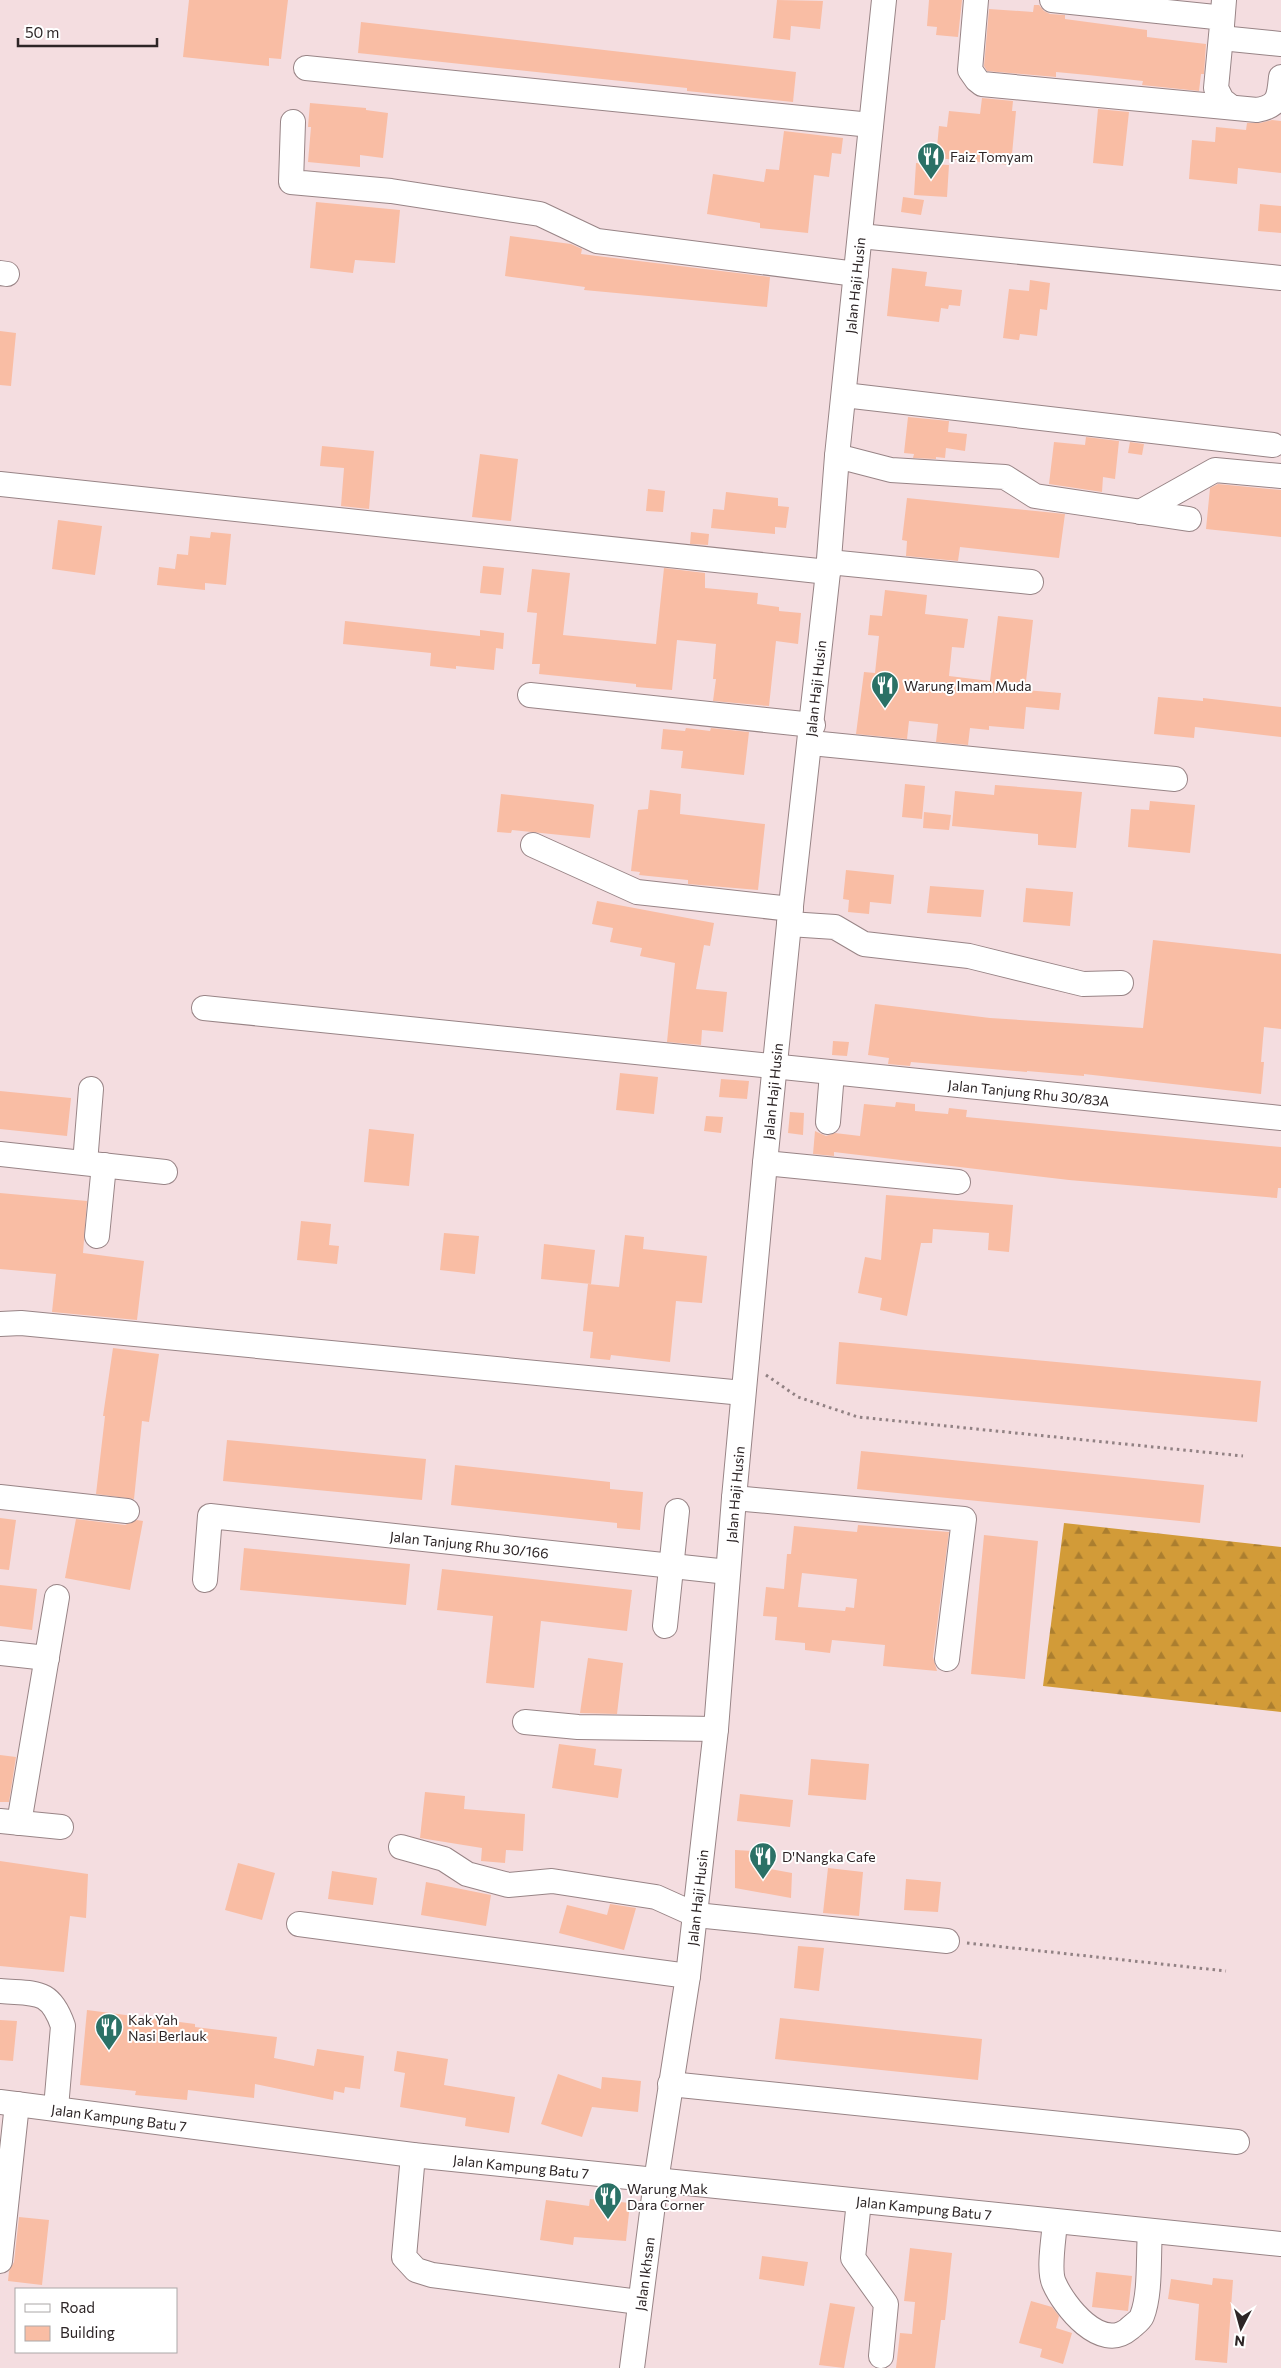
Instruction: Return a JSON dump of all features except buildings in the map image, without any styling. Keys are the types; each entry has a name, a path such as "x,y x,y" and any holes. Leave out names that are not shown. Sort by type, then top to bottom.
{"street":[{"name":"Jalan Haji Husin","path":"656,2181 688,1976 716,1729 743,1393 765,1163 790,916 812,734 829,567 837,456 884,0"},
{"path":"976,0 970,70 976,80 982,84 1257,110 1269,108 1278,96 1281,77"},
{"path":"1052,0 1215,17 1222,32"},
{"path":"1224,0 1216,88 1222,100 1231,107"},
{"path":"1222,32 1281,44"},
{"path":"306,68 871,125"},
{"path":"293,122 291,182 391,191 540,214 598,241 856,274"},
{"path":"860,236 1281,278"},
{"path":"844,395 1273,445"},
{"path":"837,456 891,470 1005,477 1035,496 1189,519"},
{"path":"1140,512 1215,470 1281,476"},
{"path":"0,484 829,567 1031,582"},
{"path":"530,695 812,734 1175,779"},
{"path":"533,845 637,892 790,916 834,928 864,944 969,956 1083,984 1121,984"},
{"name":"Jalan Tanjung Rhu 30/83A","path":"204,1008 1281,1118"},
{"path":"828,1122 832,1073"},
{"path":"91,1089 97,1236"},
{"path":"0,1154 165,1172"},
{"path":"765,1163 958,1182"},
{"path":"0,1324 21,1323 156,1334 743,1393"},
{"path":"0,1497 127,1511"},
{"path":"734,1498 964,1519 947,1659"},
{"path":"665,1626 677,1511"},
{"name":"Jalan Tanjung Rhu 30/166","path":"205,1580 210,1516 728,1572"},
{"path":"57,1597 47,1658 10,1822 61,1827"},
{"path":"0,1653 47,1658"},
{"path":"525,1722 578,1727 716,1729"},
{"path":"400,1847 444,1859 467,1874 508,1885 552,1881 656,1897 696,1915 947,1941"},
{"path":"299,1924 688,1976"},
{"path":"0,1991 44,1995 54,2005 60,2016 63,2026 56,2108"},
{"path":"670,2084 1237,2142"},
{"path":"0,2261 8,2103"},
{"name":"Jalan Kampung Batu 7","path":"8,2103 413,2155 1281,2244"},
{"path":"413,2155 404,2257 416,2270 432,2275 639,2302"},
{"name":"Jalan Ikhsan","path":"632,2368 656,2181"},
{"path":"859,2201 853,2258 886,2304 881,2356"},
{"path":"1055,2222 1053,2281 1067,2306 1082,2323 1106,2335 1126,2331 1142,2318 1150,2232"}],"path":[{"path":"746,1362 798,1397 858,1417 1243,1456"},
{"path":"947,1941 1226,1971"}],"green space":[{"path":"1064,1523 1281,1547 1281,1712 1043,1686"}],"place":[{"name":"Faiz Tomyam","path":"931,180"},
{"name":"Warung Imam Muda","path":"885,709"},
{"name":"D'Nangka Cafe","path":"763,1880"},
{"name":"Kak Yah Nasi Berlauk","path":"109,2051"},
{"name":"Warung Mak Dara Corner","path":"608,2220"}]}
